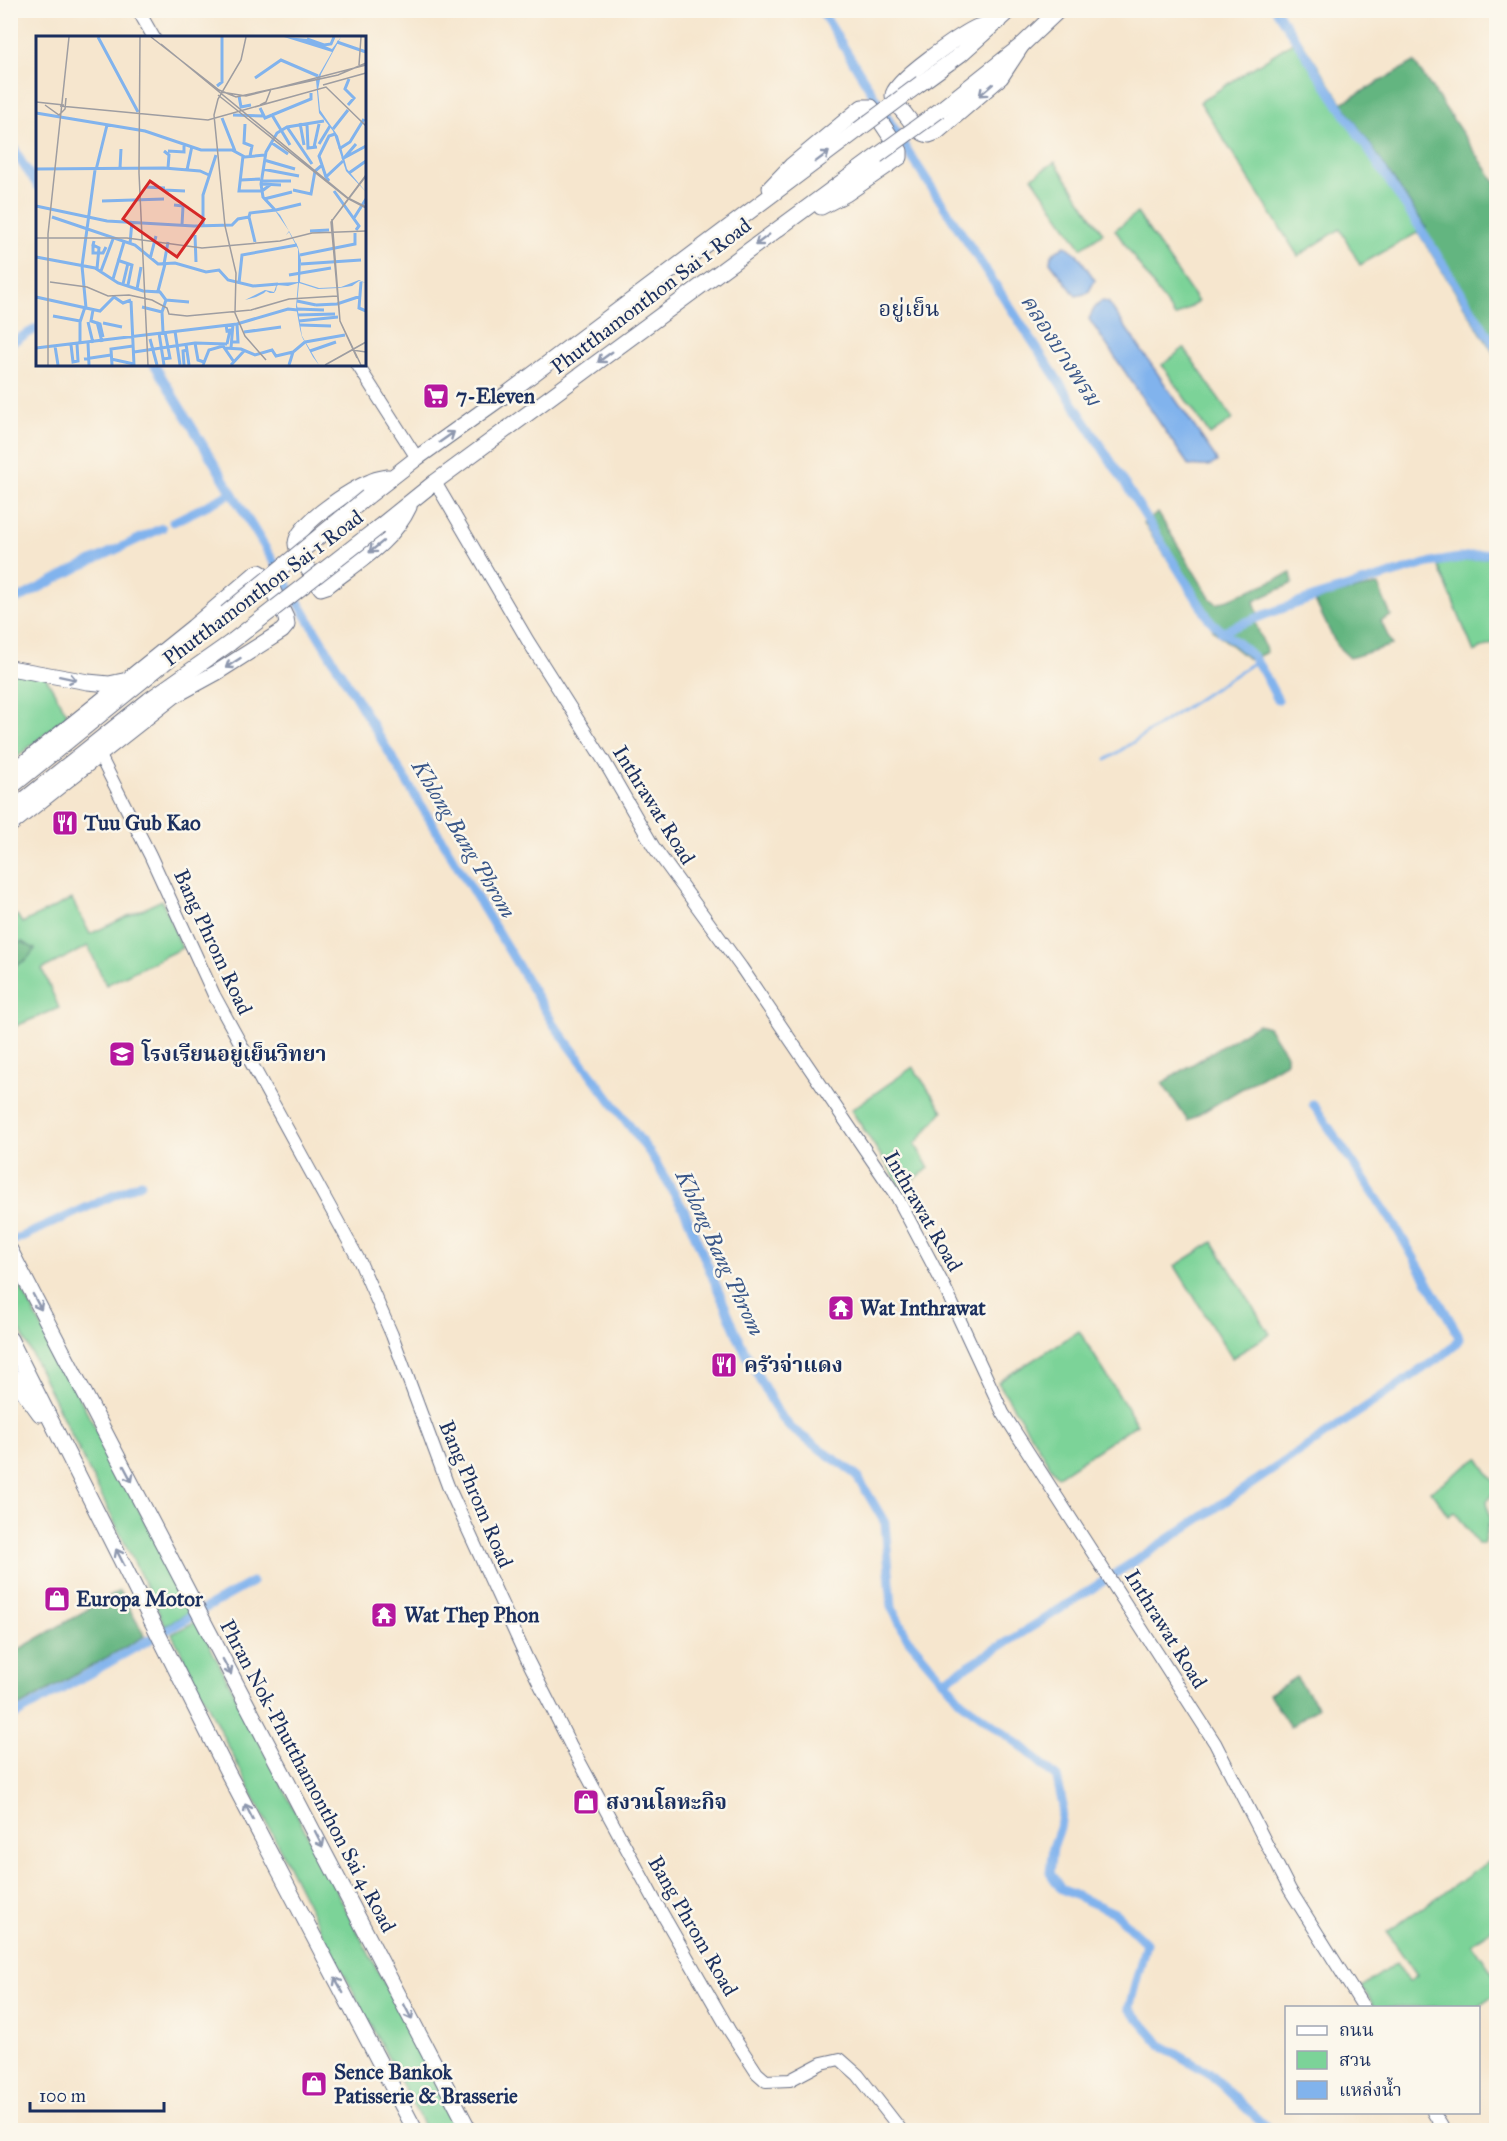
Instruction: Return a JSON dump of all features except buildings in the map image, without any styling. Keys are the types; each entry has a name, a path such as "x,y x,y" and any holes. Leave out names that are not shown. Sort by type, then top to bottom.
{"main road":[{"name":"Phutthamonthon Sai 1 Road","path":"10,788 395,475 961,54 1011,10"},
{"name":"Phutthamonthon Sai 1 Road","path":"10,811 133,712 186,672 225,648 435,482 940,110 1022,45 1059,10"},
{"path":"998,22 977,27 963,35 909,74 895,89 893,94 896,103 918,130 929,135 937,132 1001,77 1022,45"},
{"path":"763,201 772,184 815,145 862,107 867,106 874,110 900,151 900,158 846,194 784,224"},
{"path":"395,475 371,481 338,501 310,520 296,540 296,548 321,588 327,586 386,540 403,521 412,502"},
{"path":"10,774 255,574 260,572 266,576 286,618 287,625 282,631 216,673 174,696"},
{"path":"144,666 182,648"},
{"path":"10,825 174,696 225,648"},
{"path":"10,668 98,683 109,684 126,680"},
{"path":"10,836 38,803"},
{"name":"Phran Nok-Phutthamonthon Sai 4 Road","path":"10,1250 469,2130"},
{"path":"10,1339 243,1801 415,2130"},
{"path":"10,1373 69,1456"}],"street":[{"path":"138,10 153,36"},
{"path":"358,366 417,458"},
{"name":"Inthrawat Road","path":"435,482 653,846 741,967 897,1197 944,1286 1003,1413 1215,1743 1290,1890 1363,2006"},
{"name":"Bang Phrom Road","path":"99,754 214,995 360,1262 392,1335 448,1486 527,1659 646,1884 729,2030 757,2073 766,2081 790,2080 822,2063 840,2059 858,2075 901,2130"},
{"path":"1434,2114 1444,2130"}],"green space":[{"path":"1299,38 1426,228 1360,265 1340,229 1298,256 1200,102"},
{"path":"1414,62 1496,183 1496,357 1418,232 1426,227 1342,103"},
{"path":"1055,162 1103,233 1081,248 1032,177"},
{"path":"1137,213 1198,302 1175,317 1115,230"},
{"path":"1184,348 1233,419 1210,435 1162,365"},
{"path":"1158,513 1210,598 1217,604 1291,573 1293,583 1254,601 1258,614 1255,622 1267,652 1250,660 1215,632 1144,523"},
{"path":"1496,556 1496,642 1474,652 1438,565"},
{"path":"1378,585 1391,616 1381,621 1392,645 1350,658 1337,646 1315,601"},
{"path":"11,672 45,676 68,715 11,762"},
{"path":"72,899 90,934 162,900 182,948 106,985 88,946 42,969 59,1008 11,1028 11,969 27,959 22,942 11,946 10,912 14,917 17,915 22,923"},
{"path":"22,942 35,949 27,959 11,969 11,946"},
{"path":"1258,1024 1268,1027 1286,1054 1286,1062 1188,1121 1162,1083"},
{"path":"913,1067 943,1111 915,1144 929,1168 902,1188 851,1110"},
{"path":"1213,1242 1270,1334 1232,1358 1175,1266"},
{"path":"10,1267 193,1611 165,1625 11,1312"},
{"path":"1079,1331 1137,1424 1057,1477 998,1382"},
{"path":"1478,1458 1495,1483 1495,1490 1487,1501 1490,1519 1483,1544 1478,1544 1455,1512 1448,1515 1431,1491"},
{"path":"119,1591 145,1636 11,1711 11,1654"},
{"path":"197,1621 460,2130 426,2130 309,1907 172,1634"},
{"path":"1296,1677 1318,1707 1290,1727 1269,1694"},
{"path":"1493,1859 1496,1864 1496,1926 1472,1943 1496,1978 1496,1994 1478,2006 1374,2006 1362,1987 1396,1963 1409,1982 1417,1976 1387,1932"}],"water":[{"path":"1065,245 1077,254 1095,280 1088,293 1076,296 1050,262 1051,255"},
{"path":"1101,301 1108,302 1217,462 1206,466 1189,466 1089,319"}],"waterway":[{"name":"คลองบางพรม","path":"821,10 911,156 1116,469 1209,619 1250,654 1260,666 1278,700"},
{"path":"1276,10 1422,231 1496,348"},
{"name":"Khlong Bang Phrom","path":"10,140 36,183"},
{"path":"10,343 36,329"},
{"name":"Khlong Bang Phrom","path":"155,366 554,1025 650,1153 685,1212 741,1344 778,1413 792,1429 855,1474 865,1489 885,1523 892,1608 908,1639 961,1701 1024,1748 1057,1778 1063,1806 1060,1828 1053,1847 1050,1873 1061,1889 1115,1913 1146,1943 1129,2008 1161,2045 1209,2073 1269,2130"},
{"path":"173,522 232,493"},
{"path":"20,598 162,528"},
{"path":"1221,632 1321,595 1429,563 1496,552"},
{"path":"1106,760 1256,661"},
{"path":"943,1681 1070,1603 1195,1521 1443,1355 1459,1339 1396,1227 1313,1104"},
{"path":"10,1242 141,1183"},
{"path":"10,1718 252,1582"},
{"path":"1492,2130 1496,2128"}],"place":[{"name":"7-Eleven","path":"436,396"},
{"name":"Tuu Gub Kao","path":"65,823"},
{"name":"โรงเรียนอยู่เย็นวิทยา","path":"122,1054"},
{"name":"Wat Inthrawat","path":"841,1308"},
{"name":"ครัวจ่าแดง","path":"724,1365"},
{"name":"Europa Motor","path":"57,1599"},
{"name":"Wat Thep Phon","path":"384,1615"},
{"name":"สงวนโลหะกิจ","path":"586,1802"},
{"name":"Sence Bankok Patisserie & Brasserie","path":"314,2084"}],"district":[{"name":"อยู่เย็น","path":"909,308"}]}
